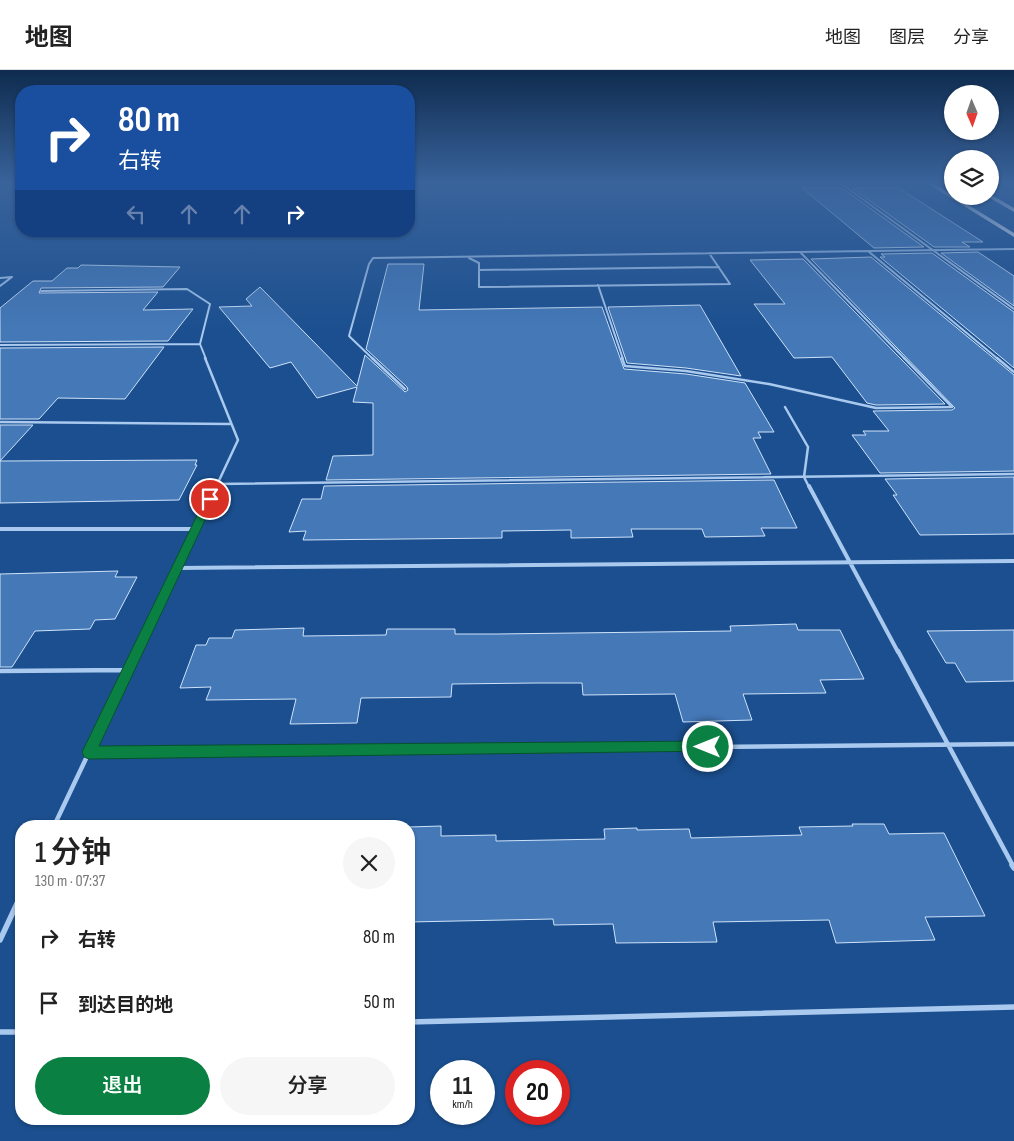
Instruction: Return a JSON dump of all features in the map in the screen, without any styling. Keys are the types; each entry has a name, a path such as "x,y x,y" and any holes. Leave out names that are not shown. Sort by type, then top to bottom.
{"lane":[{"path":"908,232 1014,309"},
{"path":"405,389 350,336 369,264 373,258 1014,249"},
{"path":"868,251 1014,372"},
{"path":"598,285 625,366 686,371 769,384 876,408 952,407 800,252"},
{"path":"467,257 479,263 479,287 730,284 709,253"},
{"path":"479,270 719,267"},
{"path":"0,278 12,277 0,286"},
{"path":"41,291 187,289 210,304 200,344 238,440 57,820"},
{"path":"0,345 200,344"},
{"path":"785,407 808,447 804,477 1014,868"},
{"path":"0,422 231,424"},
{"path":"217,484 1014,474"},
{"path":"0,530 196,529"},
{"path":"177,568 1014,561"},
{"path":"0,671 128,670"},
{"path":"89,752 1014,744"},
{"path":"0,940 2,930 15,906"},
{"path":"415,1022 1014,1007"},
{"path":"0,1032 15,1032"}],"building":[{"path":"855,232 903,232 924,247 874,248"},
{"path":"913,232 967,232 983,242 962,242 970,247 934,247"},
{"path":"978,252 1014,276 1014,306 941,253"},
{"path":"932,253 1014,312 1014,368 880,257 885,257 881,254"},
{"path":"871,257 1014,375 1014,471 880,473 852,435 866,435 863,431 889,431 873,411 952,410 955,408 811,259"},
{"path":"803,259 945,404 876,405 867,403 832,357 794,358 754,304 785,304 750,260"},
{"path":"388,264 424,264 419,310 602,307 624,369 686,374 745,383 774,432 758,432 761,438 753,438 771,474 326,480 333,456 373,455 373,403 353,402 357,387 317,398 291,362 270,368 219,307 252,306 246,299 260,287 357,386 365,355 405,392 408,390 407,387 366,349"},
{"path":"81,265 180,267 163,287 41,288 39,293 158,292 143,310 193,309 168,341 0,342 0,308 33,281 52,281 67,268 78,268"},
{"path":"700,305 741,376 686,368 627,363 608,307"},
{"path":"164,347 125,399 58,398 39,419 0,419 0,348"},
{"path":"0,425 33,425 0,461"},
{"path":"197,460 195,465 197,465 179,500 0,503 0,461"},
{"path":"1014,477 1014,534 920,535 893,495 897,495 885,479"},
{"path":"774,480 797,528 761,528 765,536 705,537 702,529 631,529 633,537 571,538 571,530 502,531 502,538 303,540 306,531 289,532 302,499 321,499 324,486"},
{"path":"118,571 115,577 137,577 115,619 95,620 90,629 35,631 12,667 0,667 0,574"},
{"path":"796,624 798,630 840,630 864,679 820,680 826,693 743,694 752,720 683,722 675,694 583,695 582,683 537,683 452,684 451,697 361,698 357,723 290,724 296,699 206,700 211,687 180,688 196,645 206,645 209,638 232,638 235,630 304,628 303,636 386,635 387,629 455,629 455,634 497,634 731,631 730,626"},
{"path":"1014,630 1014,681 966,682 955,663 946,663 927,631"},
{"path":"852,824 884,824 889,834 944,833 985,916 925,917 935,940 836,943 829,920 713,922 717,942 616,943 613,924 554,925 553,919 415,922 415,827 441,826 441,836 496,835 496,841 605,839 604,829 689,829 691,838 802,835 799,827 853,826"}],"route":[{"path":"210,499 89,752 708,747"}]}
